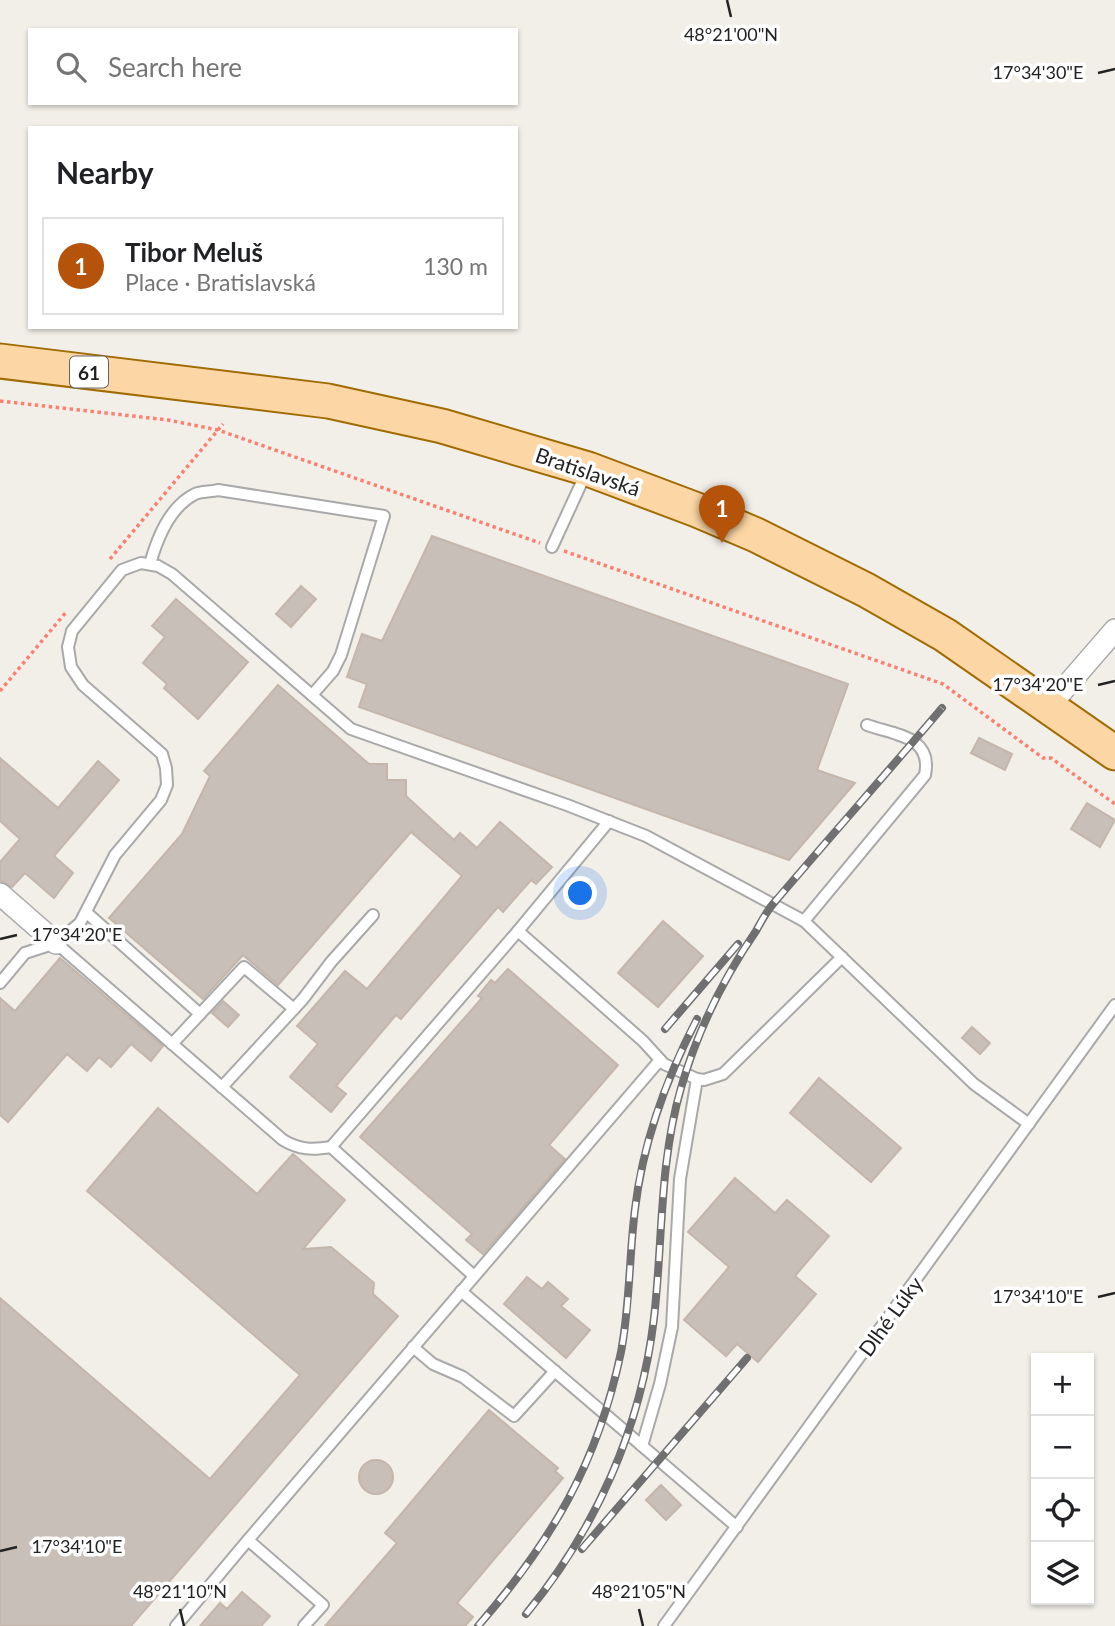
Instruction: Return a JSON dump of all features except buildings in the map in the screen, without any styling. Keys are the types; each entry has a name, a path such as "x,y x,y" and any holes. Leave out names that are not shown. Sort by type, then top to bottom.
{"main road":[{"name":"Bratislavská","path":"0,361 328,401 476,435 588,469 756,535 818,566 945,635 1050,705 1115,753"}],"street":[{"path":"1050,705 1115,630"},
{"path":"0,894 56,943"}],"lane":[{"path":"552,547 588,469"},
{"path":"149,565 157,538 175,510 196,494 218,491 384,516 341,655 333,671 313,695"},
{"path":"0,984 25,953 56,943 80,923 115,855 161,800 167,785 162,754 83,685 71,667 68,647 72,631 122,570 141,563 158,566 172,574 351,729 646,836 804,921 974,1084 1029,1124"},
{"path":"804,921 925,775 928,762 922,747 914,741 867,725"},
{"path":"56,943 283,1140 295,1147 310,1150 331,1147 519,931 609,821"},
{"path":"87,913 200,1014"},
{"path":"222,1087 294,1009 373,915"},
{"path":"519,931 660,1059 685,1075 704,1080 723,1074 842,957"},
{"path":"172,1044 244,967 294,1009"},
{"name":"Dlhé Lúky","path":"664,1626 1115,1005"},
{"path":"176,1626 660,1059"},
{"path":"642,1446 660,1384 672,1327 680,1179 697,1079"},
{"path":"331,1147 474,1276"},
{"path":"461,1291 737,1527"},
{"path":"413,1347 433,1364 463,1377 514,1416 555,1371"},
{"path":"248,1541 323,1605 304,1626"}],"path":[{"path":"1051,758 1115,804"}],"railway":[{"path":"526,1614 574,1547 594,1512 626,1438 638,1399 654,1318 665,1174 674,1117 687,1067 712,1006 770,907 942,708"},
{"path":"665,1029 738,944"},
{"path":"478,1626 549,1532 585,1465 599,1430 624,1334 635,1209 644,1159 657,1111 697,1019"},
{"path":"582,1549 747,1358"}],"place":[{"name":"Tibor Meluš","path":"722,543"}]}
